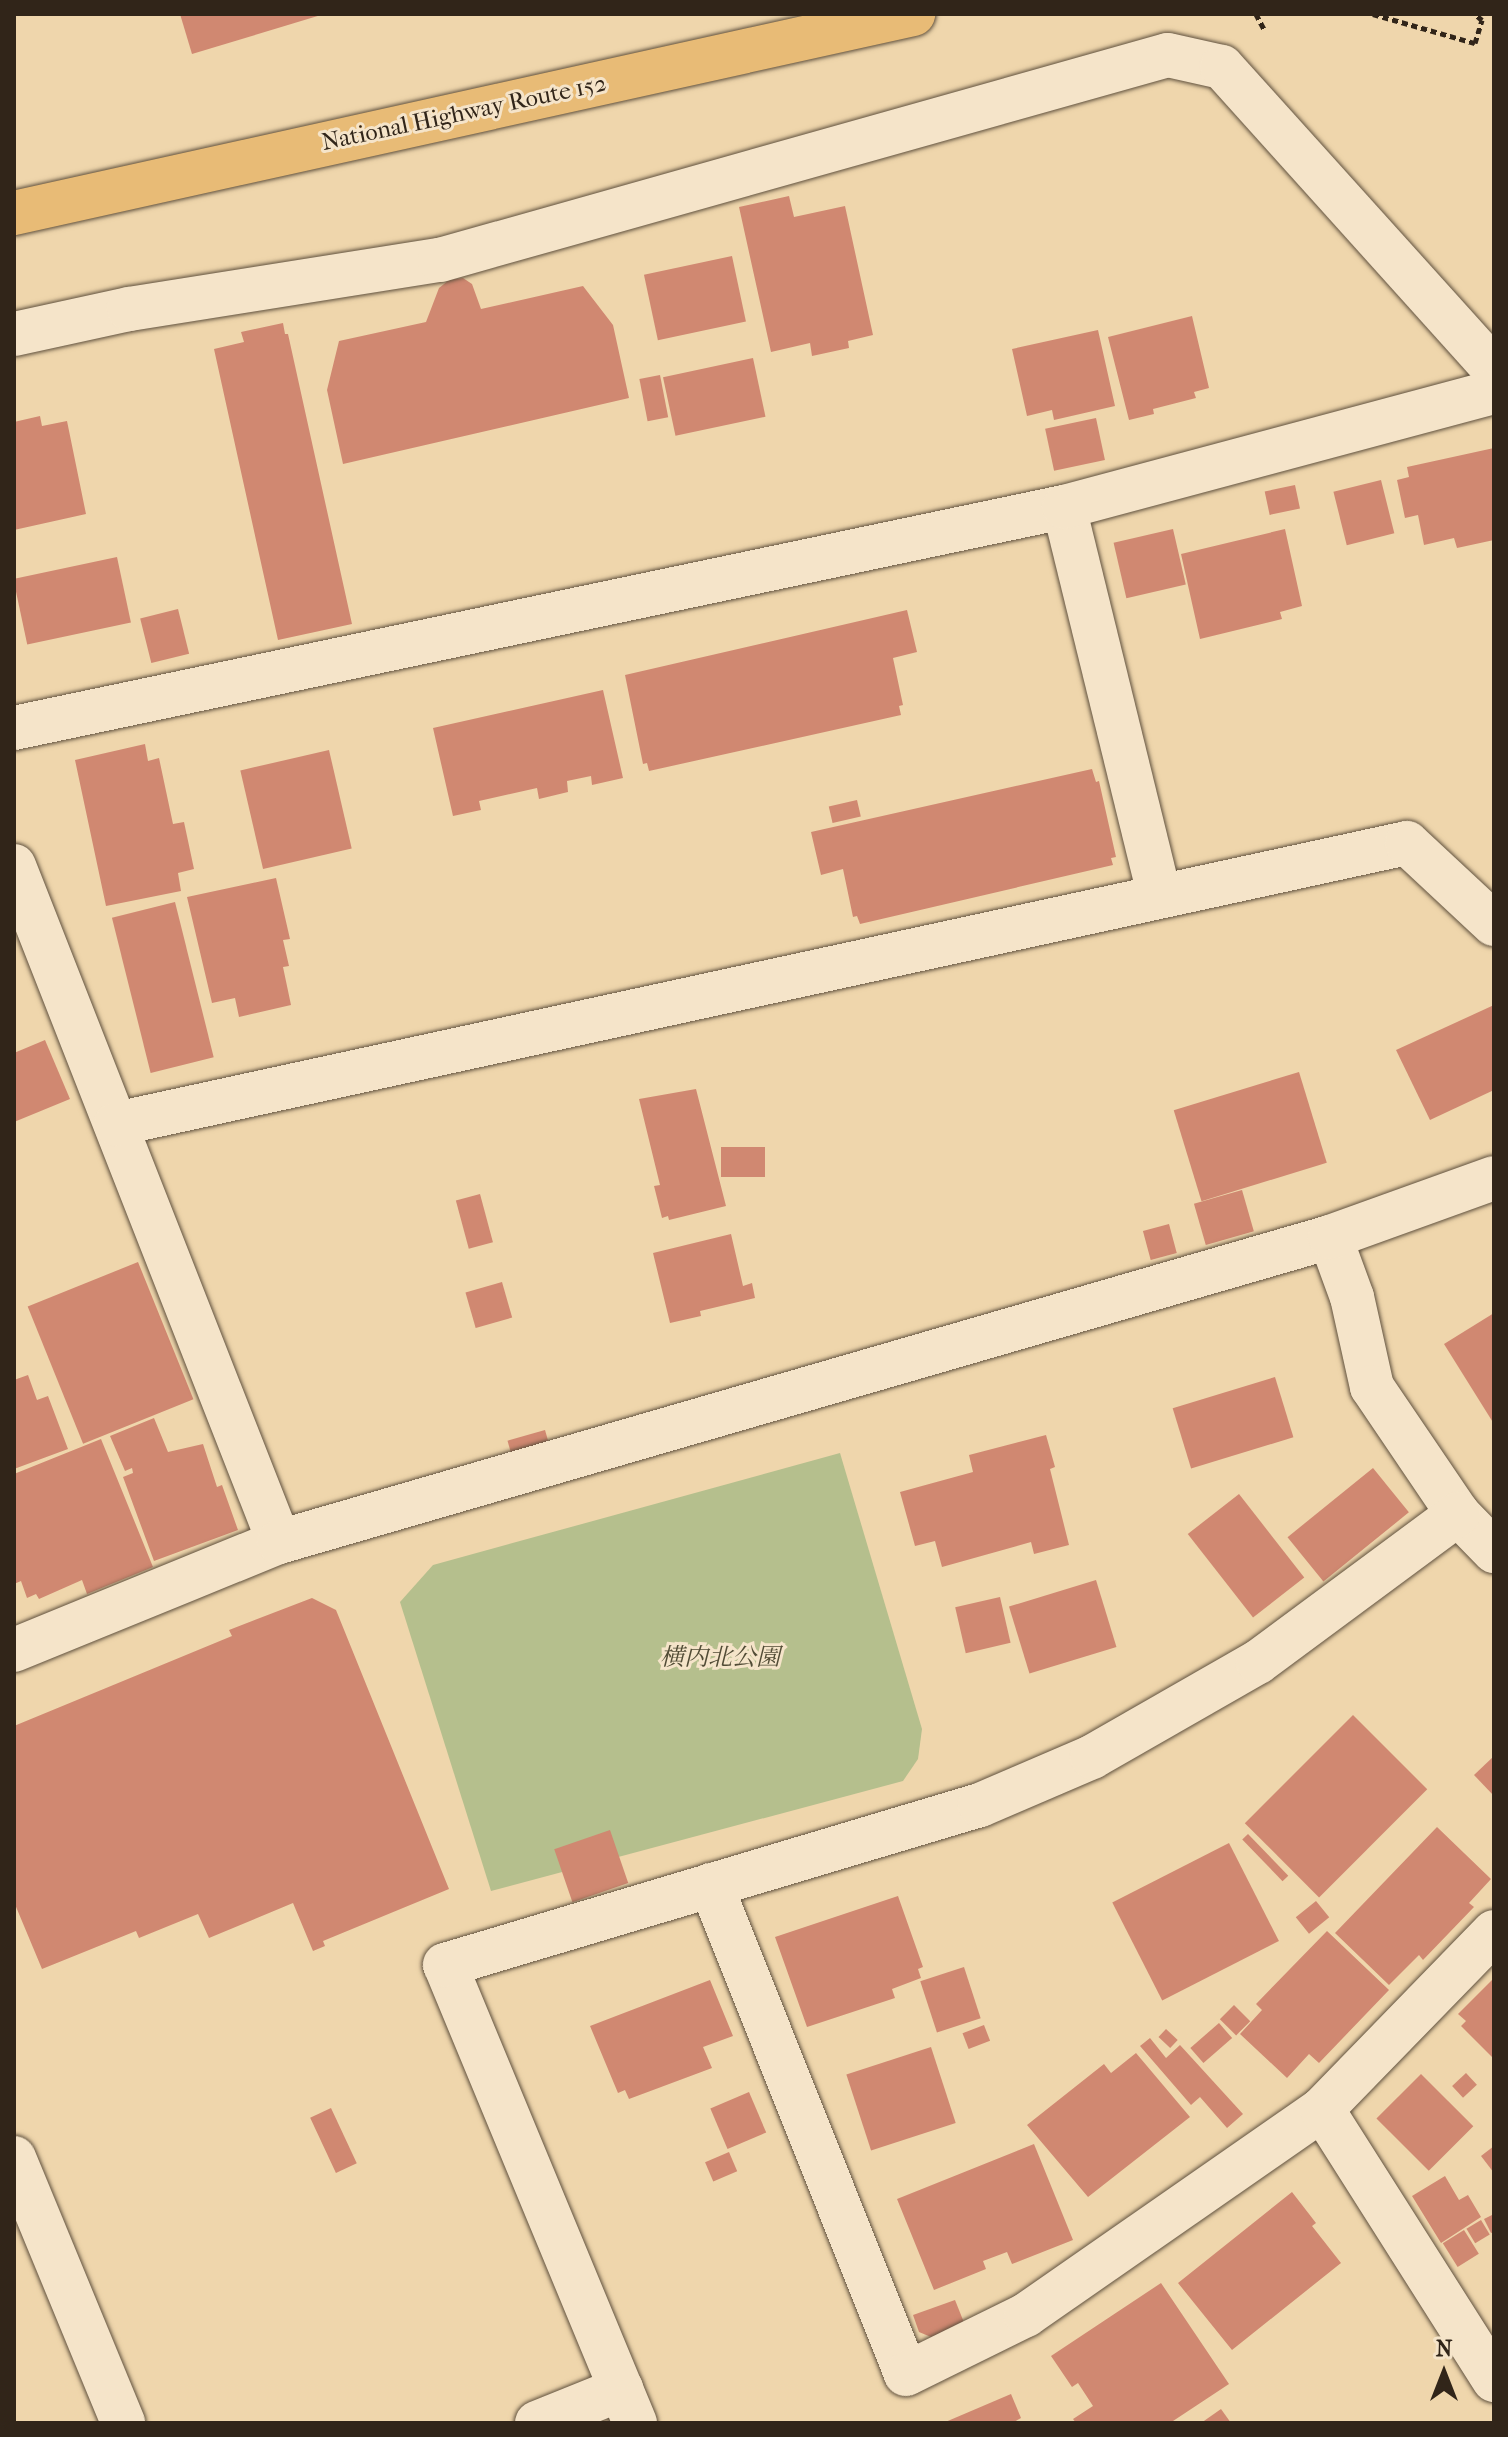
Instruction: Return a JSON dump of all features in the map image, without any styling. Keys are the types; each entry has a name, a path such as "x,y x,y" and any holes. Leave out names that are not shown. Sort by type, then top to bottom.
{"highway":[{"name":"National Highway Route 152","path":"14,213 913,14"}],"street":[{"path":"14,334 129,309 440,260 1168,55 1222,67 1494,369"},
{"path":"14,728 1064,507 1494,392"},
{"path":"1064,507 1159,895"},
{"path":"116,1124 1407,843 1494,924"},
{"path":"14,866 279,1542"},
{"path":"14,1650 279,1542 1330,1237 1494,1178"},
{"path":"1330,1237 1352,1297 1372,1387 1458,1514 1494,1551"},
{"path":"537,2423 628,2406 445,1965 980,1805 1092,1757 1258,1662 1458,1514"},
{"path":"711,1885 906,2374 1026,2315 1322,2109 1494,1932"},
{"path":"1322,2109 1494,2380"},
{"path":"14,2158 123,2423"}],"path":[{"path":"1373,14 1475,43 1482,20 1475,14"}],"green space":[{"name":"横内北公園","path":"840,1453 922,1729 918,1759 903,1781 491,1891 400,1602 433,1565"}],"building":[{"path":"180,14 321,14 321,15 192,54"},
{"path":"789,196 794,217 845,206 873,335 848,341 849,348 812,356 810,343 771,352 739,207"},
{"path":"732,256 746,322 658,340 644,275"},
{"path":"463,278 472,284 481,309 583,286 613,325 629,398 343,464 327,390 339,341 426,322 439,288 449,280"},
{"path":"1192,316 1209,388 1194,392 1196,398 1153,409 1154,414 1129,420 1108,337"},
{"path":"283,323 285,334 288,334 352,624 278,640 214,349 244,342 241,332"},
{"path":"1098,330 1115,406 1054,420 1052,410 1027,416 1012,349"},
{"path":"753,358 765,417 675,436 663,377"},
{"path":"660,375 668,417 648,421 639,379"},
{"path":"40,416 42,426 67,421 86,514 14,530 14,422"},
{"path":"1096,418 1105,460 1054,471 1045,429"},
{"path":"1494,448 1494,540 1457,548 1454,538 1424,545 1418,515 1405,518 1397,480 1409,477 1407,467"},
{"path":"1381,480 1394,533 1347,545 1333,492"},
{"path":"1295,485 1300,508 1270,515 1265,491"},
{"path":"1173,529 1186,585 1126,598 1114,543"},
{"path":"1285,529 1302,606 1280,612 1282,619 1200,639 1181,554"},
{"path":"117,557 131,623 27,645 14,579"},
{"path":"178,609 189,654 151,663 140,618"},
{"path":"907,610 917,652 893,658 903,705 899,706 901,715 649,771 647,763 643,764 625,675"},
{"path":"603,690 623,778 592,785 591,776 567,781 568,792 539,799 537,788 479,801 481,810 453,816 433,728"},
{"path":"145,744 148,761 159,758 173,824 184,822 194,869 178,873 181,891 106,906 75,760"},
{"path":"329,750 352,848 263,869 240,770"},
{"path":"1092,769 1096,782 1099,781 1116,857 1111,858 1113,865 860,924 857,916 853,917 843,869 821,875 811,832"},
{"path":"857,800 861,817 833,823 829,807"},
{"path":"276,878 290,939 283,940 289,966 283,967 291,1005 239,1017 235,998 212,1003 187,897"},
{"path":"175,902 214,1057 151,1073 112,918"},
{"path":"1494,1005 1494,1090 1430,1120 1396,1050"},
{"path":"45,1040 70,1099 14,1122 14,1053"},
{"path":"1299,1072 1327,1163 1201,1201 1174,1110"},
{"path":"696,1089 726,1206 669,1220 668,1216 662,1218 654,1186 660,1185 639,1099"},
{"path":"721,1147 765,1147 765,1177 721,1177"},
{"path":"1242,1190 1254,1231 1206,1245 1194,1204"},
{"path":"480,1194 493,1242 469,1249 456,1200"},
{"path":"1169,1224 1177,1253 1151,1260 1143,1231"},
{"path":"731,1234 743,1286 752,1283 755,1298 700,1311 701,1316 670,1323 653,1253"},
{"path":"138,1262 193,1399 83,1444 28,1307"},
{"path":"502,1282 512,1318 476,1328 465,1292"},
{"path":"1494,1313 1494,1424 1444,1344"},
{"path":"28,1375 37,1400 48,1396 68,1449 14,1469 14,1380"},
{"path":"1275,1377 1293,1437 1191,1469 1173,1408"},
{"path":"154,1418 168,1452 203,1444 217,1487 222,1485 238,1530 154,1561 123,1477 133,1473 132,1468 125,1471 110,1436"},
{"path":"545,1430 550,1447 512,1458 508,1441"},
{"path":"1046,1435 1055,1467 1050,1469 1069,1545 1034,1554 1031,1542 942,1567 935,1541 915,1546 900,1492 973,1472 969,1455"},
{"path":"101,1439 153,1567 87,1594 82,1580 39,1599 36,1594 27,1598 21,1581 14,1584 14,1474"},
{"path":"1373,1468 1409,1512 1323,1582 1288,1537"},
{"path":"1239,1494 1304,1578 1253,1618 1188,1534"},
{"path":"1096,1580 1116,1647 1029,1674 1009,1607"},
{"path":"1000,1597 1011,1643 966,1653 955,1607"},
{"path":"312,1598 336,1610 449,1889 323,1941 325,1946 313,1951 293,1903 209,1938 198,1914 139,1938 136,1931 42,1969 14,1902 14,1726 232,1636 229,1630"},
{"path":"1353,1715 1427,1789 1319,1897 1245,1823"},
{"path":"1494,1756 1494,1796 1474,1775"},
{"path":"1437,1827 1491,1879 1469,1903 1474,1907 1423,1960 1419,1955 1389,1985 1335,1933"},
{"path":"610,1830 628,1883 572,1902 554,1849"},
{"path":"1248,1834 1288,1876 1283,1881 1242,1840"},
{"path":"1229,1843 1279,1941 1162,2000 1112,1902"},
{"path":"898,1896 923,1967 918,1969 921,1978 892,1989 895,1998 807,2027 775,1937"},
{"path":"1316,1901 1329,1917 1309,1934 1296,1917"},
{"path":"1327,1931 1389,1990 1319,2063 1309,2054 1287,2078 1240,2034 1262,2010 1256,2004"},
{"path":"964,1967 981,2018 937,2033 920,1981"},
{"path":"1494,1978 1494,2059 1461,2026 1466,2021 1458,2014"},
{"path":"710,1980 733,2036 703,2047 712,2068 629,2099 625,2090 618,2093 590,2026"},
{"path":"1234,2005 1250,2021 1236,2035 1220,2019"},
{"path":"1219,2023 1232,2038 1203,2063 1190,2048"},
{"path":"984,2025 990,2041 969,2049 963,2033"},
{"path":"1166,2029 1178,2040 1170,2048 1158,2037"},
{"path":"1150,2038 1166,2058 1180,2045 1243,2114 1227,2128 1200,2097 1191,2105 1140,2046"},
{"path":"931,2047 956,2123 871,2151 846,2075"},
{"path":"1136,2053 1190,2117 1088,2197 1027,2125 1104,2064 1111,2073"},
{"path":"1466,2073 1477,2085 1463,2098 1452,2086"},
{"path":"1421,2074 1473,2126 1429,2171 1376,2119"},
{"path":"749,2092 766,2133 728,2149 710,2108"},
{"path":"331,2108 357,2163 336,2173 310,2118"},
{"path":"1034,2144 1073,2240 1012,2264 1007,2252 983,2261 986,2269 934,2290 897,2199"},
{"path":"1494,2146 1494,2173 1481,2156"},
{"path":"729,2152 737,2171 713,2181 705,2162"},
{"path":"1445,2176 1459,2200 1468,2195 1481,2217 1441,2243 1412,2196"},
{"path":"1292,2192 1316,2223 1312,2226 1341,2263 1232,2350 1178,2283"},
{"path":"1494,2214 1494,2232 1491,2233 1484,2219"},
{"path":"1481,2220 1490,2235 1475,2243 1466,2229"},
{"path":"1464,2230 1479,2254 1458,2267 1443,2243"},
{"path":"1161,2283 1229,2384 1170,2423 1076,2423 1073,2419 1093,2406 1078,2383 1072,2387 1051,2356"},
{"path":"955,2300 965,2325 931,2337 919,2332 913,2315"},
{"path":"1011,2394 1021,2418 1012,2423 943,2423"},
{"path":"1221,2409 1231,2423 1201,2423"}]}
